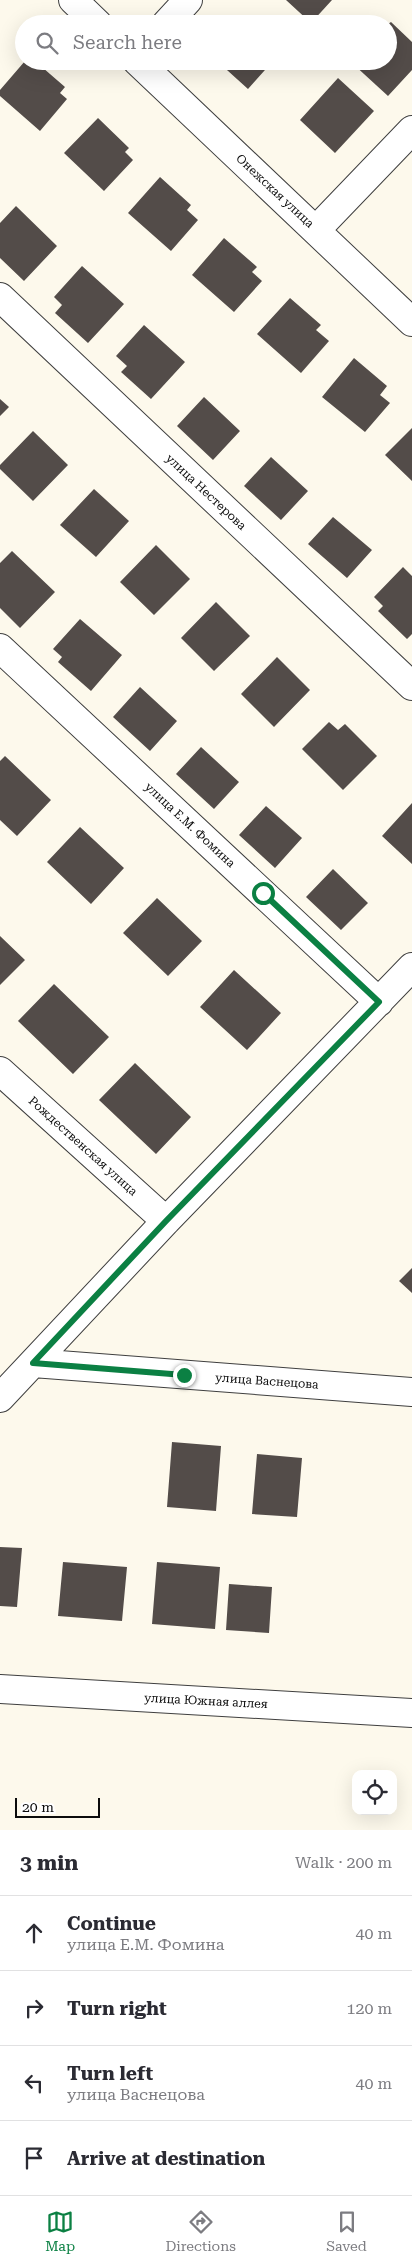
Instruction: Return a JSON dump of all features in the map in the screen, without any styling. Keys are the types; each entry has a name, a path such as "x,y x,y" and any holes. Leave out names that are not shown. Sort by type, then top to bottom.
{"street":[{"path":"73,0 89,15"},
{"path":"174,15 188,0"},
{"name":"Онежская улица","path":"147,70 412,322"},
{"path":"316,230 412,130"},
{"name":"улица Нестерова","path":"0,298 412,686"},
{"name":"улица Е.М. Фомина","path":"0,648 379,1002"},
{"path":"0,1398 166,1221 412,967"},
{"name":"Рождественская улица","path":"0,1071 166,1221"},
{"name":"улица Васнецова","path":"33,1363 412,1392"},
{"name":"улица Южная аллея","path":"0,1689 412,1712"}],"building":[{"path":"286,0 332,0 318,15 302,15"},
{"path":"397,28 412,42 412,70 388,96 360,70 397,70"},
{"path":"17,70 45,70 65,87 60,93 67,99 40,131 0,96 0,90"},
{"path":"227,70 265,70 248,89"},
{"path":"338,78 374,111 335,153 300,120"},
{"path":"98,118 129,148 125,152 133,160 104,191 64,153"},
{"path":"160,177 191,205 187,210 198,220 171,251 128,213"},
{"path":"16,206 57,246 24,281 0,258 0,223"},
{"path":"224,238 257,267 252,272 262,281 234,312 192,275"},
{"path":"82,266 124,304 88,343 55,313 62,305 54,297"},
{"path":"290,298 321,325 316,330 329,341 301,373 257,334"},
{"path":"144,325 185,362 151,399 121,372 127,366 116,356"},
{"path":"354,358 387,386 380,395 390,403 365,432 322,397"},
{"path":"204,397 240,431 213,460 177,426"},
{"path":"0,399 9,407 0,416"},
{"path":"412,428 412,481 385,455"},
{"path":"33,431 68,465 33,501 0,469 0,465"},
{"path":"271,457 308,491 281,520 244,486"},
{"path":"94,489 129,521 96,557 60,525"},
{"path":"333,517 372,550 347,578 308,544"},
{"path":"156,545 190,579 154,615 120,582"},
{"path":"12,551 55,592 20,628 0,608 0,563"},
{"path":"403,567 412,576 412,634 407,639 378,611 383,606 374,597"},
{"path":"216,602 250,636 214,671 181,638"},
{"path":"80,619 122,655 91,691 58,662 62,657 53,649"},
{"path":"277,657 310,690 274,727 241,694"},
{"path":"140,687 177,721 150,751 113,717"},
{"path":"329,722 338,730 345,724 377,756 343,790 302,749"},
{"path":"201,747 239,782 214,809 176,774"},
{"path":"5,756 51,800 17,836 0,820 0,761"},
{"path":"412,803 412,864 382,836"},
{"path":"266,806 302,838 275,868 239,835"},
{"path":"80,827 124,868 91,904 47,862"},
{"path":"333,869 368,903 341,930 306,897"},
{"path":"157,898 202,941 168,976 123,933"},
{"path":"0,936 25,960 0,985"},
{"path":"234,970 281,1013 247,1050 200,1007"},
{"path":"54,984 109,1037 73,1074 18,1021"},
{"path":"135,1063 191,1117 156,1154 99,1100"},
{"path":"412,1268 412,1293 399,1281"},
{"path":"172,1442 221,1446 216,1511 167,1507"},
{"path":"257,1454 302,1458 297,1517 252,1514"},
{"path":"0,1547 22,1548 17,1607 0,1606"},
{"path":"63,1562 127,1567 122,1621 58,1616"},
{"path":"157,1562 220,1567 215,1629 152,1624"},
{"path":"229,1584 272,1587 269,1633 226,1630"}],"route":[{"path":"184,1375 33,1363 166,1221 379,1002 263,893"}]}
